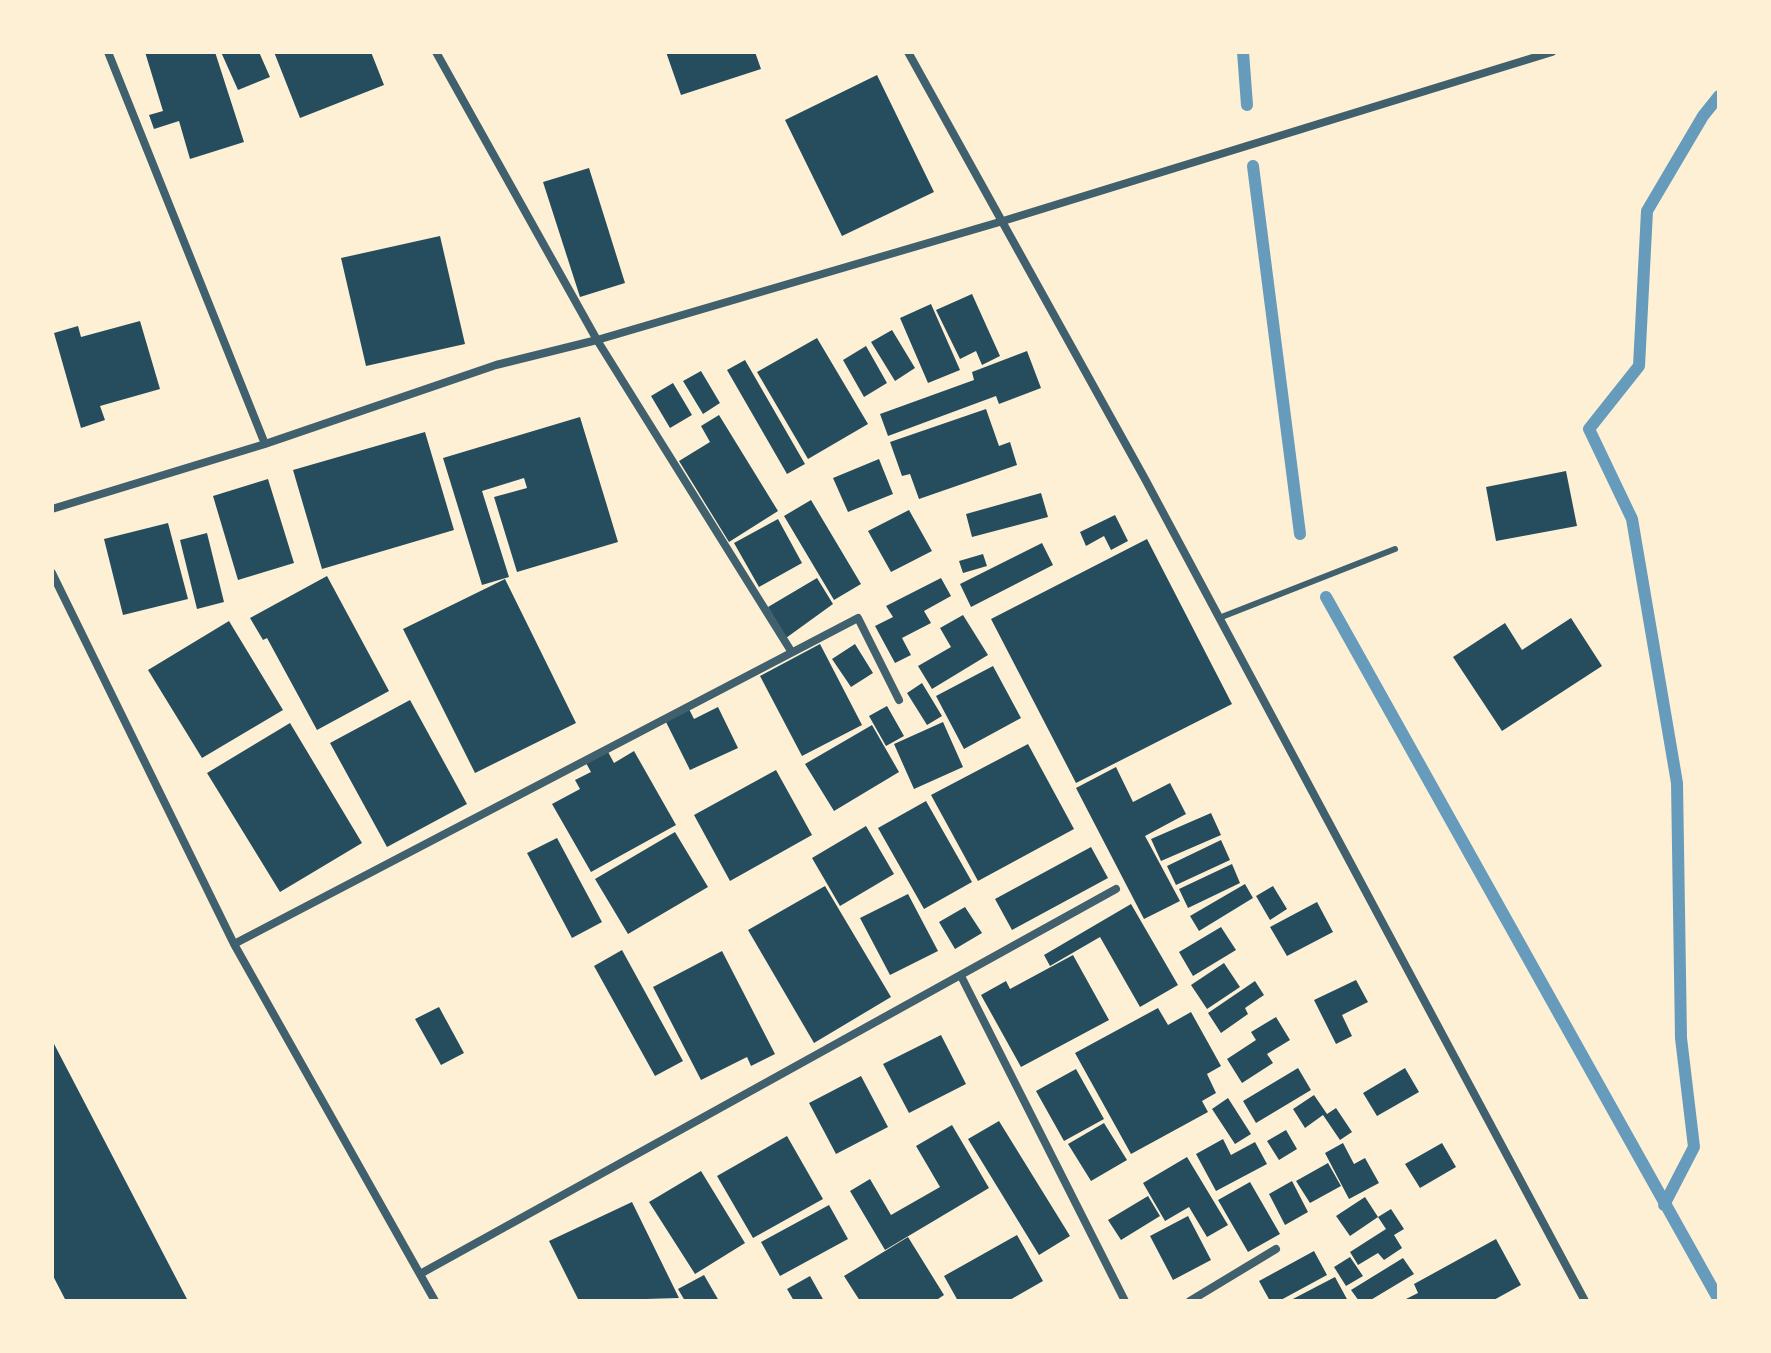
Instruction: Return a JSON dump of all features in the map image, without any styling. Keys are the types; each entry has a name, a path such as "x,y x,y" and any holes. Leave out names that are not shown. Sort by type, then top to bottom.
{"street":[{"path":"108,52 265,444"},
{"path":"436,52 597,340 791,651"},
{"path":"908,52 1219,618 1585,1301"},
{"path":"52,509 265,444 496,365 597,340 1003,221 1552,52"},
{"path":"52,573 234,944 435,1301"},
{"path":"234,944 858,618 899,700"},
{"path":"420,1274 1116,889"},
{"path":"961,976 1125,1301"},
{"path":"1190,1301 1276,1249"}],"lane":[{"path":"1219,618 1395,549"}],"building":[{"path":"145,52 215,52 244,142 190,159 179,121 154,129 149,115 163,111"},
{"path":"221,52 259,52 270,77 238,90"},
{"path":"274,52 371,52 384,85 300,118"},
{"path":"666,52 755,52 761,69 681,95"},
{"path":"877,75 934,192 842,236 785,120"},
{"path":"589,168 625,283 580,297 543,182"},
{"path":"440,236 465,344 366,366 341,258"},
{"path":"972,294 1000,356 982,365 976,351 960,359 936,310"},
{"path":"931,304 960,370 928,383 900,318"},
{"path":"140,321 160,389 100,406 105,420 81,428 54,333 78,326 81,337"},
{"path":"892,330 915,368 895,381 871,342"},
{"path":"817,338 868,424 808,459 757,372"},
{"path":"866,346 887,383 864,397 843,360"},
{"path":"1027,351 1041,388 999,404 996,396 888,436 880,414 974,380 972,372"},
{"path":"745,360 805,464 787,474 727,370"},
{"path":"701,371 720,403 703,414 683,381"},
{"path":"673,383 692,415 670,428 651,396"},
{"path":"986,409 999,446 1010,442 1017,465 919,499 910,474 902,476 890,442"},
{"path":"719,415 778,511 729,542 679,461 710,442 701,426"},
{"path":"580,417 618,542 517,572 494,497 527,488 524,478 482,491 509,577 482,585 443,458"},
{"path":"425,432 454,530 322,569 293,470"},
{"path":"879,459 893,494 848,512 833,478"},
{"path":"1566,471 1577,526 1496,541 1486,487"},
{"path":"268,479 294,563 238,580 213,496"},
{"path":"1041,493 1048,517 972,537 966,514"},
{"path":"811,500 861,584 834,600 784,516"},
{"path":"909,510 932,551 891,572 868,531"},
{"path":"1115,515 1128,541 1111,550 1104,536 1086,546 1080,532"},
{"path":"778,519 802,563 759,587 734,543"},
{"path":"168,523 188,599 123,615 104,539"},
{"path":"207,533 224,602 197,609 180,540"},
{"path":"1147,539 1232,704 1076,783 991,619"},
{"path":"1042,543 1053,565 971,607 960,584"},
{"path":"983,554 987,566 963,573 959,561"},
{"path":"327,576 389,691 317,730 267,638 263,640 250,618"},
{"path":"817,578 833,604 786,638 768,607"},
{"path":"941,578 951,596 924,611 931,623 902,638 911,655 895,663 875,626 893,617 886,606"},
{"path":"505,579 576,723 475,773 403,629"},
{"path":"963,615 988,655 932,689 918,666 951,647 940,628"},
{"path":"1571,618 1602,666 1502,731 1453,657 1505,623 1522,650"},
{"path":"229,621 283,710 202,758 148,670"},
{"path":"820,644 862,725 802,756 760,676"},
{"path":"855,644 873,673 851,687 832,659"},
{"path":"993,666 1021,718 964,749 936,696"},
{"path":"922,683 942,716 927,725 907,693"},
{"path":"410,700 467,804 387,847 330,743"},
{"path":"887,706 904,736 886,746 869,716"},
{"path":"688,707 694,719 718,707 738,748 690,770 664,718"},
{"path":"943,722 963,767 914,789 894,744"},
{"path":"290,723 362,843 280,892 207,773"},
{"path":"872,725 899,772 834,811 805,764"},
{"path":"1028,744 1074,829 978,881 931,795"},
{"path":"607,750 614,763 634,751 676,825 591,872 552,804 580,789 575,780 591,772 586,763"},
{"path":"1116,767 1133,802 1170,783 1186,814 1145,836 1180,901 1144,919 1076,788"},
{"path":"776,770 812,835 730,881 694,815"},
{"path":"926,801 972,882 924,909 878,828"},
{"path":"1211,813 1221,835 1161,861 1151,839"},
{"path":"866,826 894,874 840,906 812,858"},
{"path":"675,832 708,887 628,934 595,879"},
{"path":"557,838 602,922 572,938 527,853"},
{"path":"1221,840 1230,860 1176,885 1167,866"},
{"path":"1091,847 1108,878 1012,930 995,899"},
{"path":"1232,864 1240,883 1188,908 1179,889"},
{"path":"1245,884 1253,898 1199,931 1190,916"},
{"path":"825,886 891,997 814,1043 748,930"},
{"path":"1273,886 1287,909 1270,920 1256,896"},
{"path":"908,894 938,951 890,975 860,918"},
{"path":"1317,902 1333,932 1287,956 1270,927"},
{"path":"1131,904 1178,985 1140,1007 1100,937 1050,966 1044,955"},
{"path":"965,907 982,933 955,949 939,922"},
{"path":"1221,927 1236,950 1193,976 1179,952"},
{"path":"622,950 683,1061 655,1076 594,966"},
{"path":"722,951 775,1054 751,1066 747,1057 701,1080 653,987"},
{"path":"1073,955 1109,1020 1021,1067 981,995 1006,981 1010,989"},
{"path":"1224,963 1240,987 1207,1009 1191,985"},
{"path":"1356,980 1368,1002 1342,1015 1352,1036 1336,1044 1314,1000"},
{"path":"1255,981 1264,995 1245,1008 1248,1014 1221,1033 1208,1013"},
{"path":"439,1007 464,1053 441,1065 415,1019"},
{"path":"1158,1008 1168,1025 1191,1012 1221,1066 1207,1074 1216,1093 1202,1101 1208,1112 1131,1154 1075,1053"},
{"path":"1276,1017 1290,1040 1267,1054 1273,1063 1242,1083 1227,1059 1256,1040 1251,1032"},
{"path":"941,1035 966,1084 909,1113 883,1064"},
{"path":"52,1040 188,1301 66,1301 52,1274"},
{"path":"1298,1068 1311,1090 1256,1123 1243,1101"},
{"path":"1405,1068 1419,1092 1377,1116 1363,1093"},
{"path":"1076,1069 1104,1119 1064,1141 1036,1091"},
{"path":"861,1076 888,1127 836,1154 809,1103"},
{"path":"1314,1095 1327,1114 1336,1108 1352,1132 1340,1140 1323,1115 1305,1128 1293,1109"},
{"path":"1228,1098 1251,1134 1235,1144 1212,1109"},
{"path":"999,1121 1070,1236 1039,1255 968,1139"},
{"path":"1104,1123 1127,1160 1091,1181 1068,1144"},
{"path":"952,1125 989,1188 885,1250 850,1191 870,1179 891,1215 940,1187 916,1146"},
{"path":"1286,1130 1297,1149 1279,1160 1267,1141"},
{"path":"787,1136 823,1199 753,1238 717,1176"},
{"path":"1223,1139 1231,1155 1255,1142 1267,1164 1216,1191 1196,1154"},
{"path":"1343,1143 1354,1164 1365,1158 1379,1183 1349,1199 1325,1153"},
{"path":"1442,1143 1456,1167 1420,1188 1405,1164"},
{"path":"1187,1157 1228,1225 1207,1237 1189,1207 1165,1221 1143,1183"},
{"path":"1328,1163 1341,1186 1310,1203 1296,1181"},
{"path":"701,1171 745,1243 695,1274 649,1202"},
{"path":"1292,1181 1308,1212 1285,1225 1269,1194"},
{"path":"1250,1182 1280,1234 1248,1252 1218,1200"},
{"path":"1148,1196 1160,1216 1121,1240 1108,1220"},
{"path":"1365,1197 1378,1217 1350,1236 1336,1216"},
{"path":"632,1202 679,1298 579,1301 549,1241"},
{"path":"829,1205 848,1239 780,1276 761,1242"},
{"path":"1391,1209 1404,1229 1394,1235 1402,1248 1384,1260 1378,1253 1358,1265 1350,1252 1386,1229 1378,1217"},
{"path":"1188,1216 1211,1260 1173,1280 1150,1236"},
{"path":"1017,1235 1043,1281 1008,1301 958,1301 944,1276"},
{"path":"908,1237 944,1295 935,1301 860,1301 844,1276"},
{"path":"1496,1239 1521,1285 1492,1301 1402,1301 1418,1293 1414,1284"},
{"path":"1314,1251 1327,1275 1279,1301 1270,1301 1259,1281"},
{"path":"1350,1257 1363,1276 1346,1286 1334,1267"},
{"path":"1403,1258 1414,1274 1369,1301 1359,1301 1351,1290"},
{"path":"704,1275 719,1301 685,1301 678,1289"},
{"path":"810,1276 824,1301 794,1301 787,1289"},
{"path":"1335,1277 1348,1301 1289,1301"}],"waterway":[{"path":"1243,52 1247,105"},
{"path":"1664,1205 1694,1147 1681,1038 1677,783 1632,519 1589,429 1639,366 1647,211 1703,116 1719,96"},
{"path":"1253,166 1300,534"},
{"path":"1326,597 1719,1300"}]}
